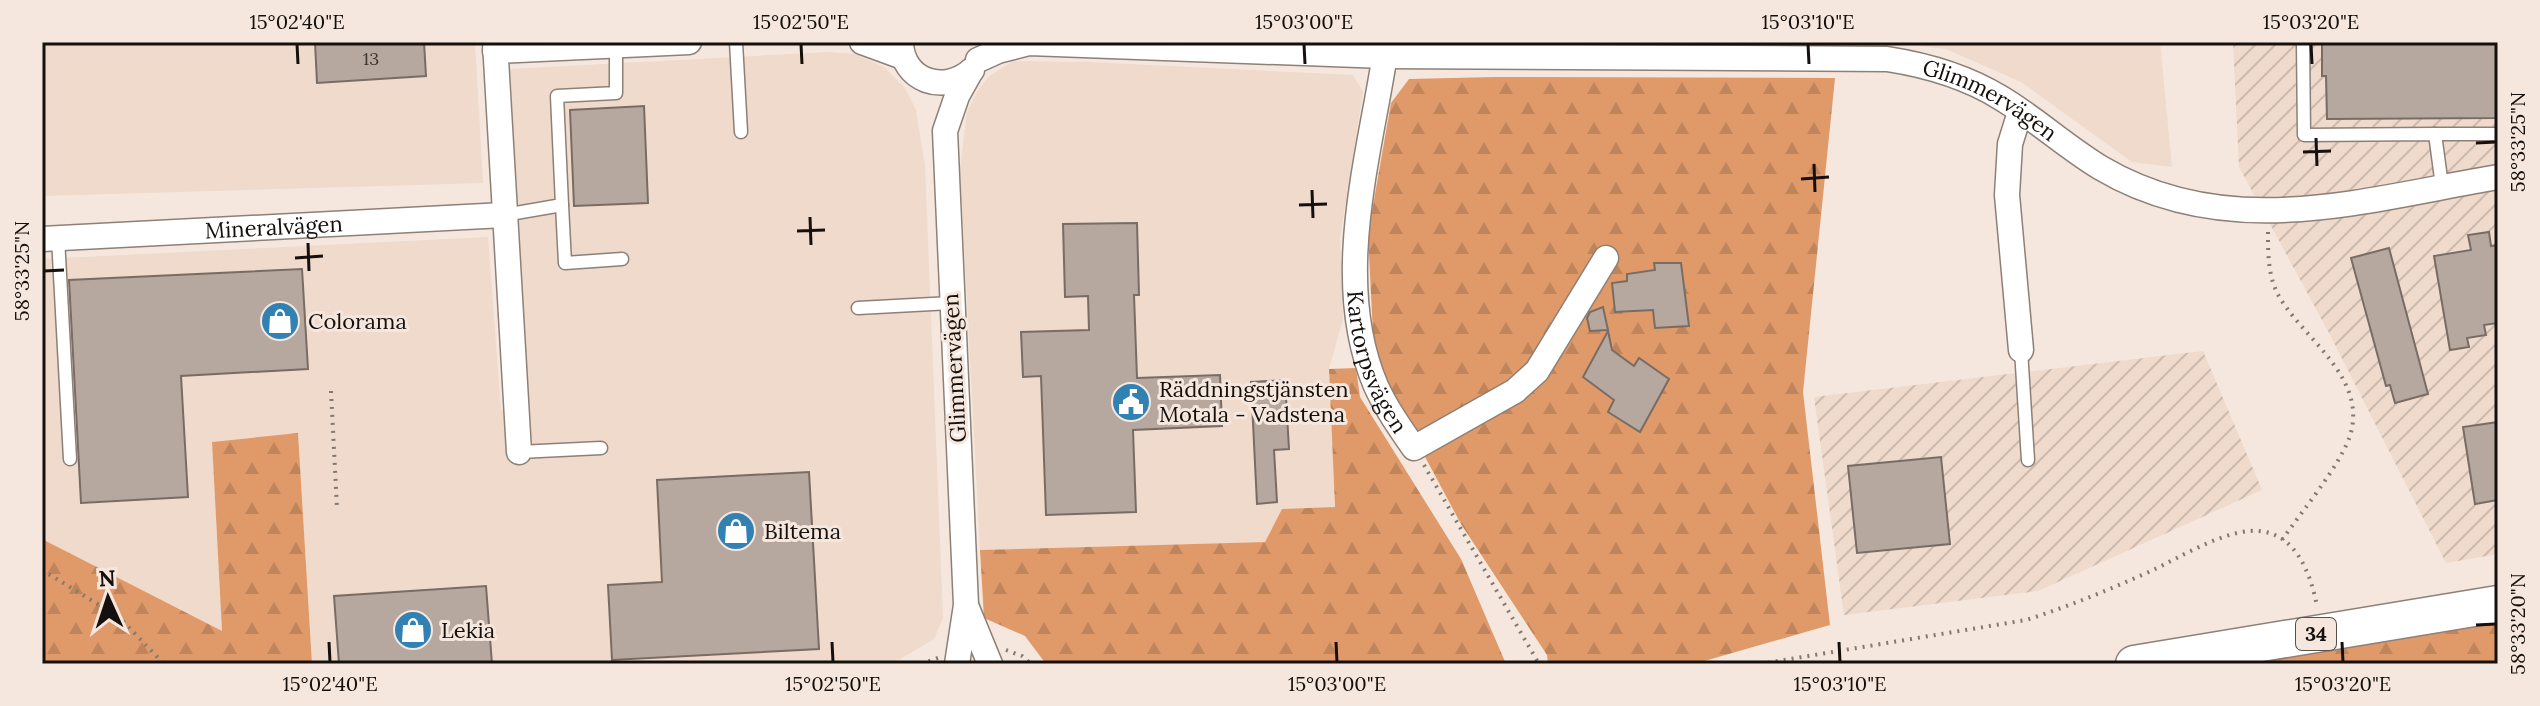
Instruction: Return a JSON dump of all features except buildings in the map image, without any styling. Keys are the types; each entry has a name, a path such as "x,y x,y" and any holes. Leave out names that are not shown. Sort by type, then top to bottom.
{"main road":[{"name":"34","path":"2134,664 2498,604"}],"street":[{"path":"519,452 495,47 689,42"},
{"path":"862,42 902,50"},
{"name":"Glimmervägen","path":"902,50 914,73 923,79 943,84 963,78 977,58 1027,43 1887,59 1959,78 2002,98 2099,167 2168,199 2201,207 2269,212 2303,209 2498,177"},
{"name":"Kartorpsvägen","path":"1386,49 1357,223 1357,291 1363,343 1373,377 1397,424 1414,448 1515,391 1537,371 1606,258"},
{"name":"Glimmervägen","path":"945,131 957,96 977,58"},
{"name":"Glimmervägen","path":"923,79 945,131 966,605 957,664"},
{"path":"2020,112 2010,144 2007,195 2021,350"},
{"name":"Mineralvägen","path":"50,239 504,215"},
{"name":"Glimmervägen","path":"966,605 990,664"}],"lane":[{"path":"736,42 741,132"},
{"path":"2303,42 2304,135 2498,134"},
{"path":"616,45 616,93 557,96 565,263 622,259"},
{"path":"2435,134 2442,186"},
{"path":"504,215 562,205"},
{"path":"50,239 70,459"},
{"path":"858,308 951,303"},
{"path":"2021,350 2028,460"},
{"path":"519,452 601,448"}],"path":[{"path":"2268,231 2268,262 2275,289 2340,374 2352,412 2349,438 2341,454 2282,540"},
{"path":"331,391 337,508"},
{"path":"1414,448 1539,664"},
{"path":"1760,664 2026,620 2107,590 2230,535 2252,530 2271,534 2296,549 2304,562 2320,620"},
{"path":"42,570 119,617 164,664"}],"shaded area":[{"path":"42,42 475,42 483,183 42,196"},
{"path":"1887,42 2160,42 2172,167 2132,162 2021,82 1946,49"},
{"path":"2233,42 2498,42 2498,554 2446,563 2329,333 2239,167"},
{"path":"828,52 855,54 884,67 905,88 916,110 925,165 943,618 934,639 892,664 312,664 298,434 212,442 222,632 42,539 42,259 488,237 501,410 527,410 510,69"},
{"path":"1013,61 1353,75 1363,92 1340,238 1343,319 1329,369 1335,508 1282,509 1265,542 980,550 960,169 967,112 988,77"},
{"path":"2203,351 2262,490 2038,591 1844,615 1814,397"}],"green space":[{"path":"1835,78 1803,392 1830,625 1694,664 1548,664 1547,655 1461,524 1374,354 1368,234 1391,103 1409,79"},
{"path":"1356,368 1360,397 1461,559 1506,664 1046,664 1025,636 984,618 980,550 1265,542 1282,509 1335,507 1329,369"},
{"path":"298,433 312,664 42,664 42,539 222,631 212,442"},
{"path":"2498,623 2498,664 2242,664"}],"place":[{"name":"Colorama","path":"280,321"},
{"name":"Räddningstjänsten Motala - Vadstena","path":"1131,402"},
{"name":"Biltema","path":"736,531"},
{"name":"Lekia","path":"413,630"}]}
